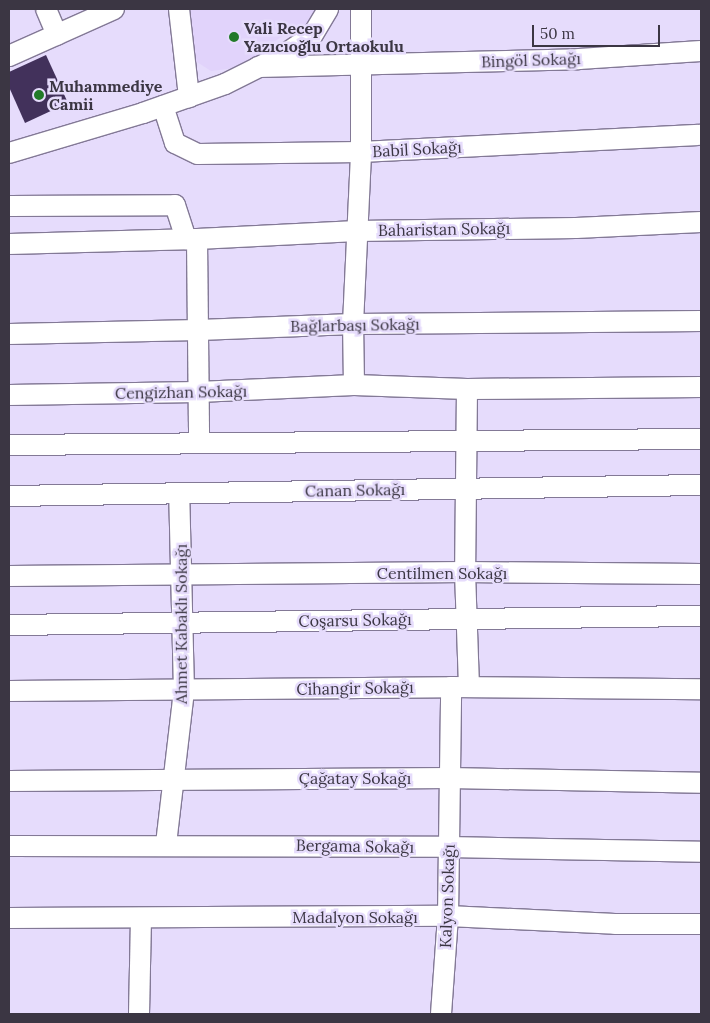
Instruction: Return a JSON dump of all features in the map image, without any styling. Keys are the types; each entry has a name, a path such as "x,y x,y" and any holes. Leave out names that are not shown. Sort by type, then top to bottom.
{"street":[{"path":"46,9 57,34"},
{"path":"9,56 113,9"},
{"path":"179,9 189,97"},
{"path":"9,153 163,106 225,84 285,54 312,36 328,9"},
{"path":"354,385 353,324 361,152 361,9"},
{"name":"Bingöl Sokağı","path":"258,67 361,66 579,58 701,51"},
{"name":"Babil Sokağı","path":"163,106 175,143 198,154 361,152 701,135"},
{"path":"9,206 175,205 192,239 199,330 199,444"},
{"name":"Baharistan Sokağı","path":"9,244 192,239 357,231 576,228 701,222"},
{"name":"Bağlarbaşı Sokağı","path":"9,334 199,330 353,324 701,320"},
{"name":"Cengizhan Sokağı","path":"9,395 198,392 354,385 467,389 701,387"},
{"name":"Kalyon Sokağı","path":"441,1014 448,916 450,778 466,618 465,489 467,389"},
{"path":"9,445 701,439"},
{"name":"Canan Sokağı","path":"9,496 701,485"},
{"name":"Ahmet Kabaklı Sokağı","path":"166,844 184,691 180,493"},
{"name":"Centilmen Sokağı","path":"9,576 182,576 465,572 701,574"},
{"name":"Coşarsu Sokağı","path":"9,625 701,616"},
{"name":"Cihangir Sokağı","path":"9,691 184,691 460,687 701,689"},
{"name":"Çağatay Sokağı","path":"9,781 174,778 450,778 701,783"},
{"name":"Bergama Sokağı","path":"9,846 166,844 701,852"},
{"name":"Madalyon Sokağı","path":"9,918 448,916 615,924 701,924"},
{"path":"139,1014 140,918"}],"shaded area":[{"name":"Vali Recep Yazıcıoğlu Ortaokulu","path":"184,9 315,9 306,26 293,30 270,44 263,53 242,67 211,71 189,57"}],"building":[{"name":"Muhammediye Camii","path":"46,55 68,103 25,123 9,87 9,72"}],"place":[{"name":"Vali Recep Yazıcıoğlu Ortaokulu","path":"234,37"},
{"name":"Muhammediye Camii","path":"39,95"}]}
